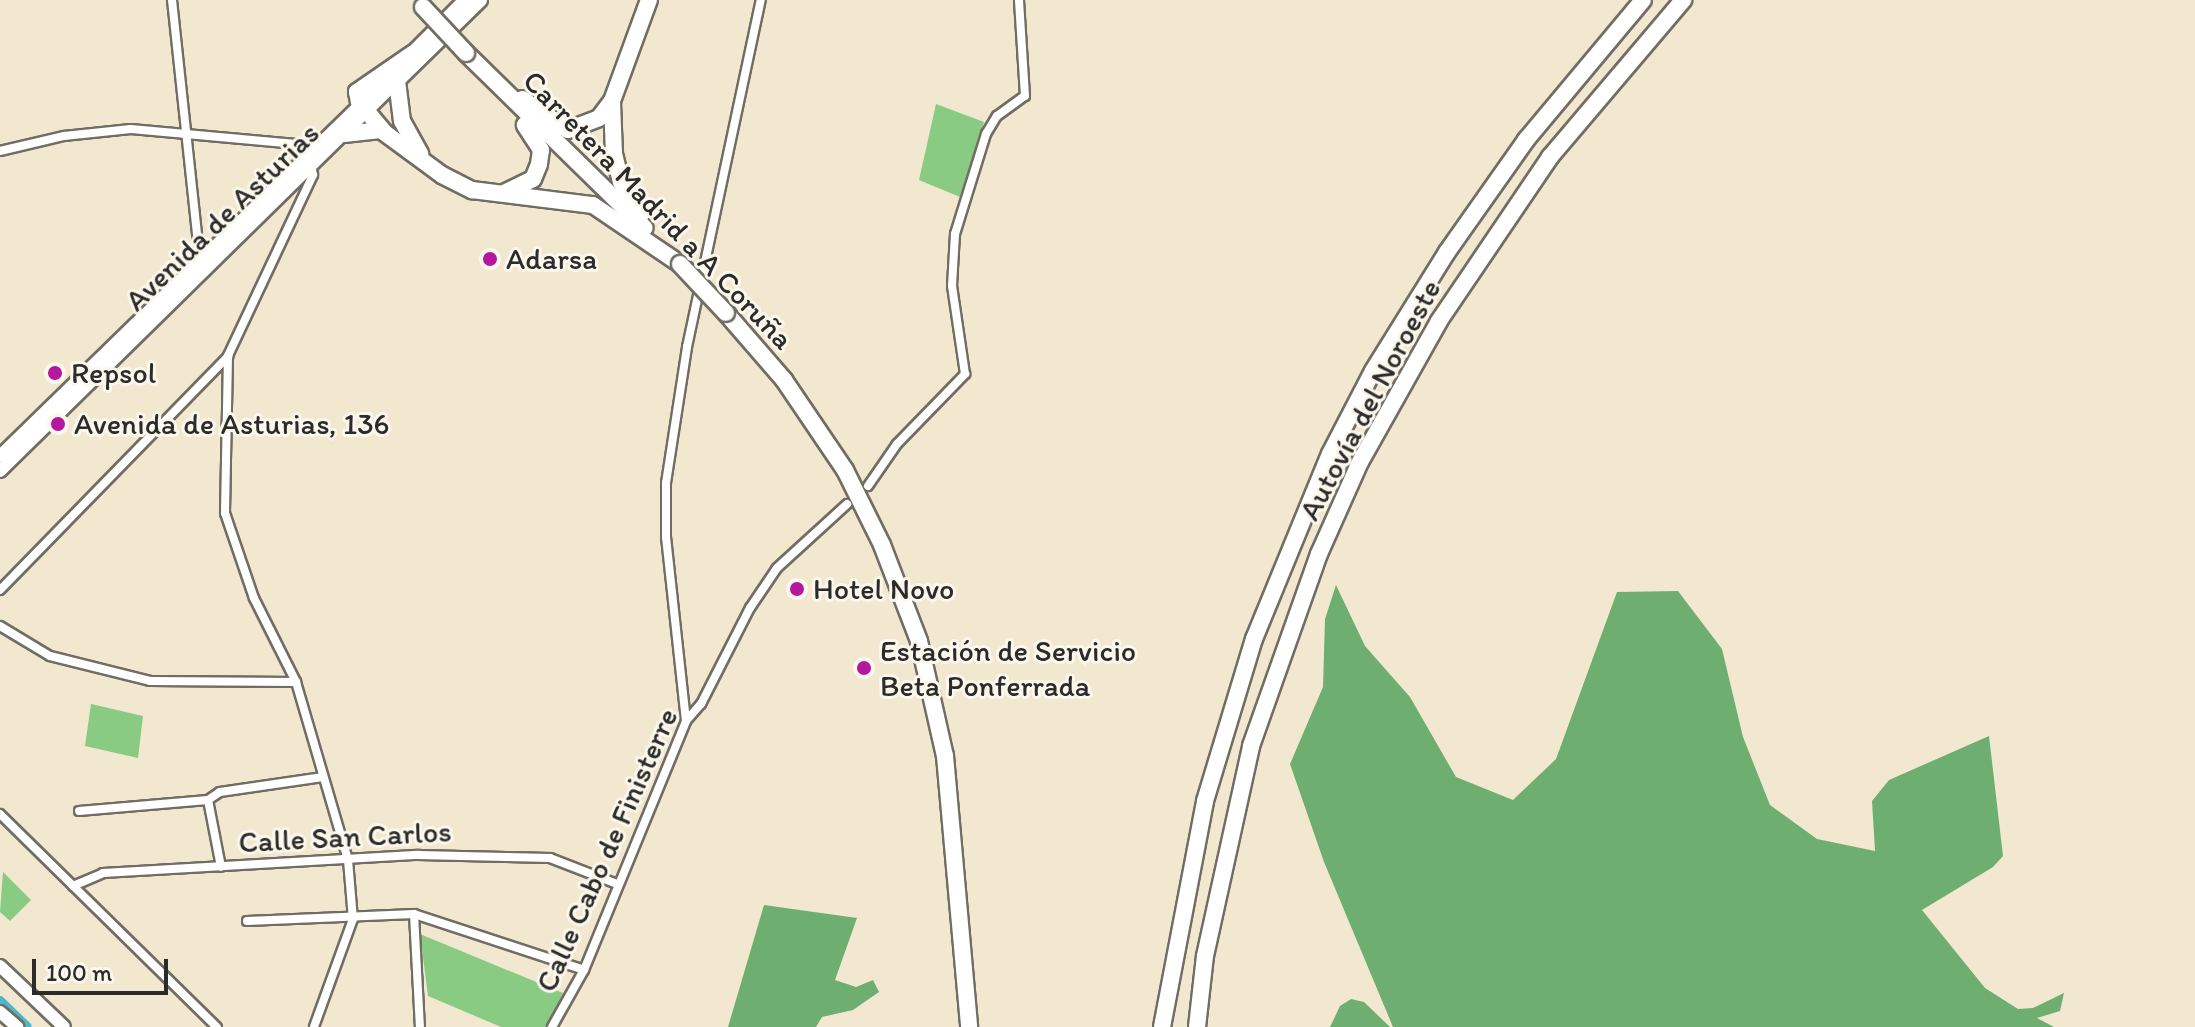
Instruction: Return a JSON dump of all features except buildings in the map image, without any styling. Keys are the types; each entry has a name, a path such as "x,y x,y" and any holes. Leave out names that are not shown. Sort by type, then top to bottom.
{"highway":[{"path":"649,0 612,101 614,154 621,182 680,264"},
{"name":"Autovía del Noroeste","path":"1162,1027 1205,801 1254,639 1330,454 1373,371 1447,252 1526,140 1643,0"},
{"name":"Autovía del Noroeste","path":"1197,1027 1205,956 1251,746 1319,554 1360,462 1439,321 1567,138 1683,0"},
{"path":"1567,138 1690,0"},
{"name":"Carretera Madrid a A Coruña","path":"420,4 726,313 784,380 845,470 882,545 919,641 945,756 969,1027"},
{"path":"466,53 568,130 587,126 612,101"},
{"path":"466,53 541,150 533,179 494,196"},
{"path":"412,54 360,85 366,111 381,130 450,181 494,196 593,205 680,264"},
{"path":"397,81 397,103 425,162"},
{"path":"366,111 387,114 397,103"},
{"path":"344,134 381,130"}],"main road":[{"path":"412,54 466,0"},
{"name":"Avenida de Asturias","path":"0,471 480,0"},
{"name":"Avenida de Asturias","path":"0,456 318,146 366,111"},
{"path":"0,966 64,1027"},
{"path":"0,1014 17,1027"}],"street":[{"path":"172,0 200,261"},
{"path":"686,721 666,537 666,483 687,347 761,0"},
{"path":"868,486 897,444 965,374 952,286 955,234 979,150 997,116 1020,103 1027,86 1019,0"},
{"path":"0,151 106,131 185,131 318,146"},
{"path":"0,590 228,356 313,175 311,165"},
{"path":"228,356 225,513 254,598 296,682 348,860 353,919 315,1027"},
{"name":"Calle Cabo de Finisterre","path":"552,1027 584,970 686,721 777,568 847,504"},
{"path":"0,626 50,656 150,681 296,682"},
{"path":"79,811 208,800 220,792 323,777"},
{"path":"208,800 221,867"},
{"path":"0,814 217,1027"},
{"name":"Calle San Carlos","path":"73,886 103,873 418,855 550,858 617,884"},
{"path":"414,914 420,1027"},
{"path":"247,921 353,919 414,914 584,970"}],"green space":[{"path":"936,104 984,122 960,197 919,180"},
{"path":"1336,585 1365,646 1410,697 1456,777 1513,800 1556,759 1617,592 1678,591 1722,649 1743,737 1770,805 1817,839 1875,851 1872,801 1889,780 1989,736 2003,856 1993,867 1922,910 1985,988 2018,1009 2033,1008 2064,993 2060,1011 2037,1018 2054,1027 1393,1027 1324,862 1290,764 1323,687 1325,619"},
{"path":"91,704 143,716 138,758 85,746"},
{"path":"3,872 31,900 10,921 0,912"},
{"path":"764,905 857,918 835,980 856,987 873,980 879,992 853,1010 822,1017 816,1027 728,1027"},
{"path":"420,934 563,993 547,1027 501,1027 428,996"},
{"path":"1351,999 1364,1002 1390,1027 1330,1027 1340,1006"}],"waterway":[{"path":"0,1001 27,1027"}],"place":[{"name":"Adarsa","path":"490,259"},
{"name":"Repsol","path":"55,373"},
{"name":"Avenida de Asturias, 136","path":"58,424"},
{"name":"Hotel Novo","path":"797,589"},
{"name":"Estación de Servicio Beta Ponferrada","path":"864,668"}]}
